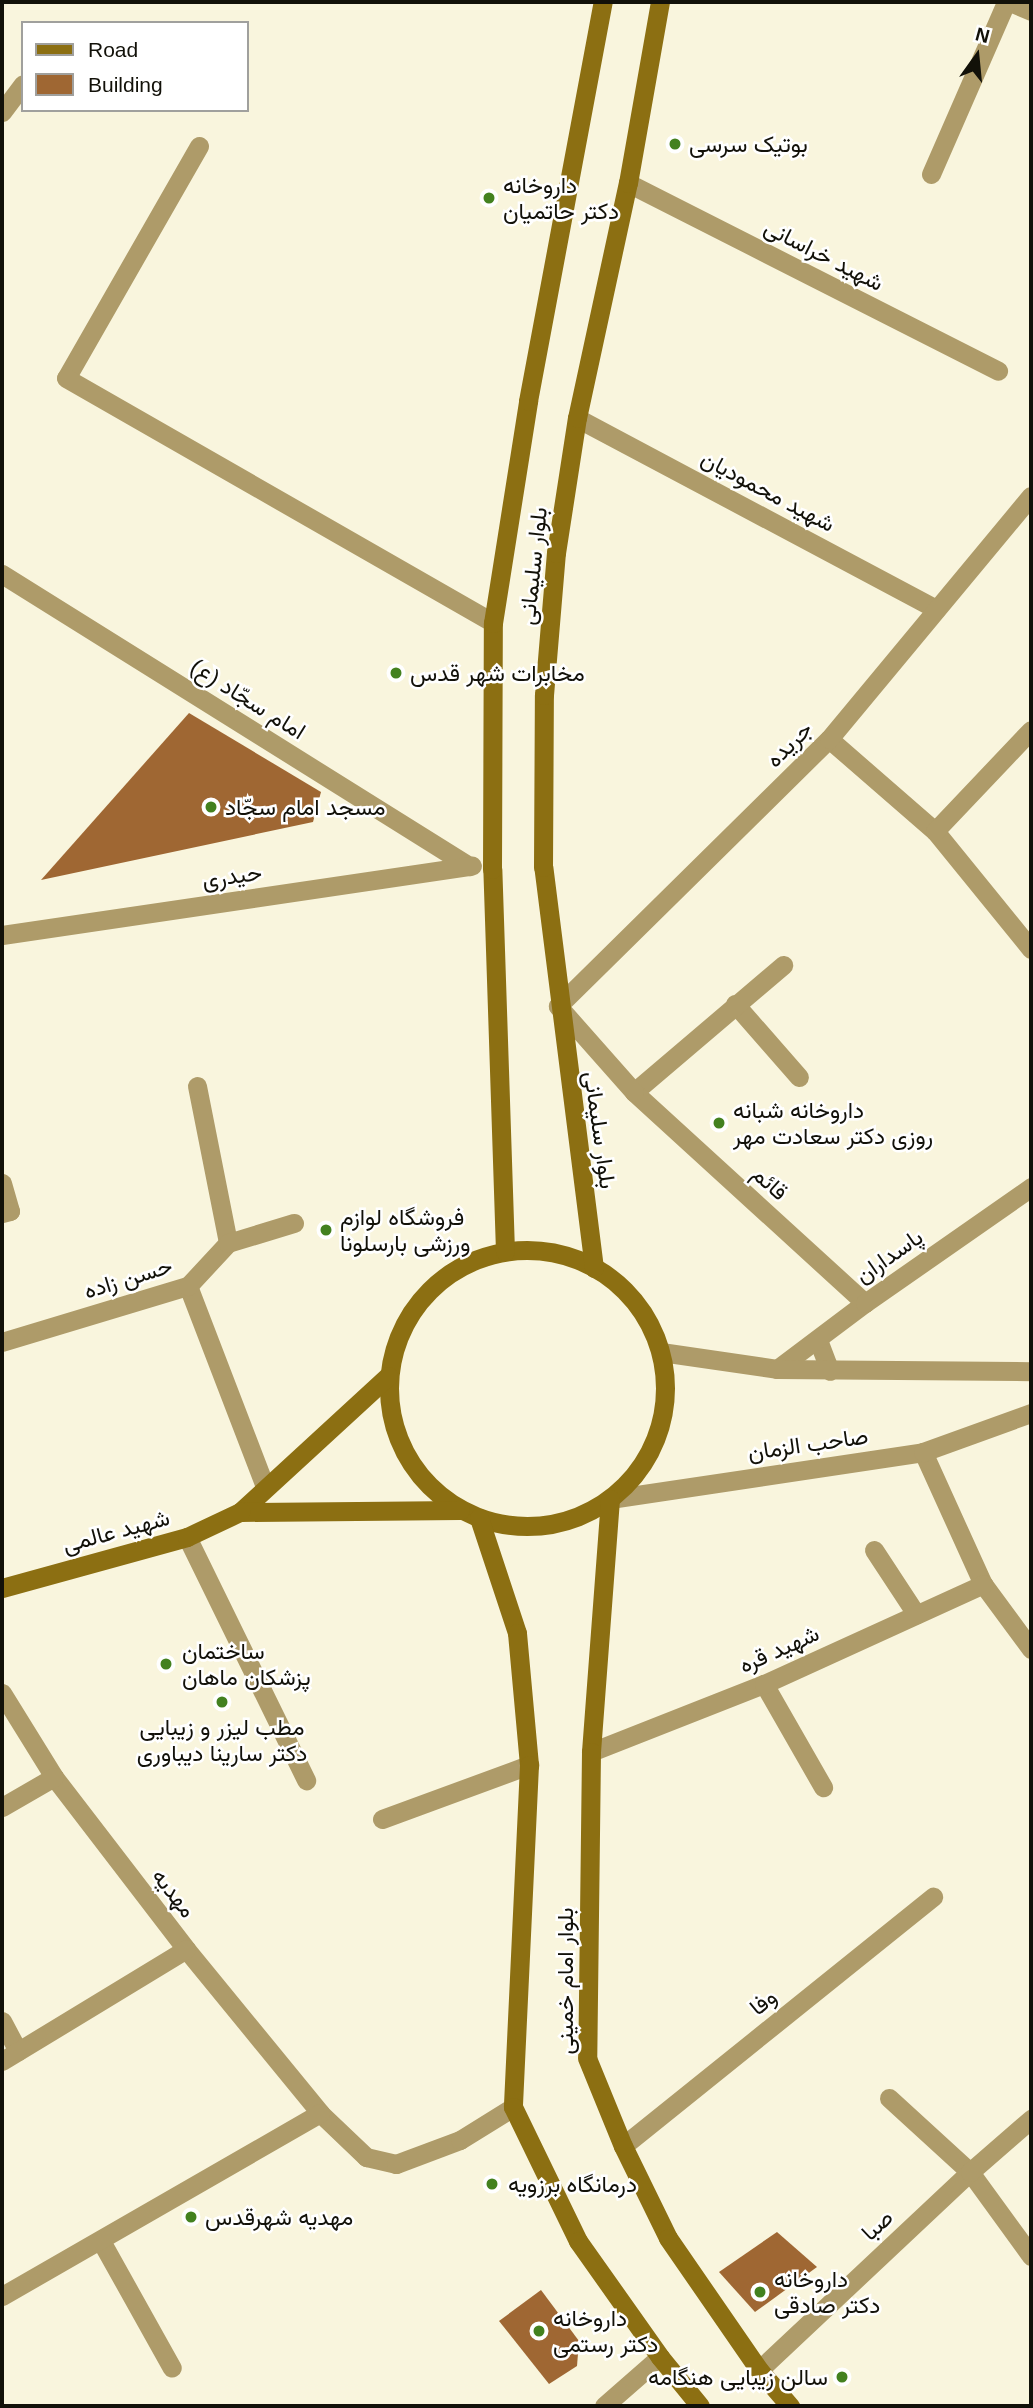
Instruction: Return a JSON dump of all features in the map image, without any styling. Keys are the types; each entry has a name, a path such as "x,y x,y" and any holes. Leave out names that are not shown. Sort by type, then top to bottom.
{"main road":[{"name":"بلوار سلیمانی","path":"505,1251 492,869 494,623 528,401 603,2"},
{"name":"بلوار سلیمانی","path":"594,1268 558,1006 543,867 544,695 556,553 578,418 628,183 660,2"},
{"path":"505,1251 551,1252 594,1268 632,1299 647,1319 661,1352 666,1389 662,1421 651,1451 634,1478 610,1499 570,1520 524,1527 480,1518 460,1510 428,1486 404,1454 390,1416 388,1376 396,1341 414,1308 430,1290 470,1262 505,1251"},
{"name":"شهید عالمی","path":"2,1588 187,1537 240,1512 388,1376"},
{"name":"بلوار امام خمینی","path":"610,1499 591,1752 587,2058 623,2146 668,2238 759,2370 790,2406"},
{"name":"شهید عالمی","path":"240,1512 460,1510"},
{"name":"بلوار امام خمینی","path":"480,1518 517,1633 529,1766 513,2107 578,2241 660,2357 701,2406"}],"street":[{"path":"931,174 1008,2 1031,11"},
{"path":"2,112 21,87"},
{"path":"199,146 66,378 494,623"},
{"name":"شهید خراسانی","path":"628,183 998,371"},
{"name":"شهید محمودیان","path":"578,418 936,609"},
{"name":"جریده","path":"558,1006 829,739 1031,496"},
{"name":"امام سجّاد (ع)","path":"2,574 469,866"},
{"path":"935,831 1031,730"},
{"path":"829,739 935,831 1031,949"},
{"path":"469,866 492,869"},
{"name":"حیدری","path":"4,931 469,866"},
{"path":"634,1092 783,965"},
{"path":"735,1004 799,1077"},
{"name":"قائم","path":"558,1006 634,1092 865,1303"},
{"path":"197,1086 228,1243 294,1223"},
{"path":"2,1183 6,1212"},
{"name":"پاسداران","path":"777,1369 865,1303 1031,1187"},
{"name":"حسن زاده","path":"2,1342 188,1286 228,1243"},
{"path":"188,1286 265,1487"},
{"path":"818,1340 830,1371"},
{"path":"661,1352 777,1369 1031,1371"},
{"name":"صاحب الزمان","path":"610,1499 923,1452 1031,1413"},
{"path":"923,1452 983,1584 1031,1649"},
{"path":"187,1537 306,1780"},
{"path":"874,1550 916,1614"},
{"name":"شهید قره","path":"591,1752 764,1684 983,1584"},
{"path":"764,1684 823,1787"},
{"name":"مهدیه","path":"2,1693 54,1777 186,1950 320,2113 366,2157 396,2164 460,2140 513,2107"},
{"path":"382,1819 529,1766"},
{"path":"2,1807 54,1777"},
{"name":"وفا","path":"623,2146 933,1897"},
{"path":"2,2021 10,2056 186,1950"},
{"path":"888,2098 971,2172 1031,2256"},
{"path":"2,2296 320,2113"},
{"name":"صبا","path":"759,2370 1031,2119"},
{"path":"101,2241 172,2368"},
{"path":"604,2406 660,2357"}],"building":[{"name":"مسجد امام سجّاد","path":"189,713 321,792 313,822 41,880"},
{"name":"داروخانه دکتر صادقی","path":"777,2232 817,2267 755,2312 719,2272"},
{"name":"داروخانه دکتر رستمی","path":"541,2290 579,2341 577,2366 549,2384 499,2321"}],"place":[{"name":"بوتیک سرسی","path":"675,144"},
{"name":"داروخانه دکتر حاتمیان","path":"489,198"},
{"name":"مخابرات شهر قدس","path":"396,673"},
{"name":"مسجد امام سجّاد","path":"211,807"},
{"name":"داروخانه شبانه روزی دکتر سعادت مهر","path":"719,1123"},
{"name":"فروشگاه لوازم ورزشی بارسلونا","path":"326,1230"},
{"name":"ساختمان پزشکان ماهان","path":"166,1664"},
{"name":"مطب لیزر و زیبایی دکتر سارینا دیباوری","path":"222,1702"},
{"name":"درمانگاه برزویه","path":"492,2184"},
{"name":"مهدیه شهرقدس","path":"191,2217"},
{"name":"داروخانه دکتر صادقی","path":"760,2292"},
{"name":"داروخانه دکتر رستمی","path":"539,2331"},
{"name":"سالن زیبایی هنگامه","path":"842,2377"}]}
